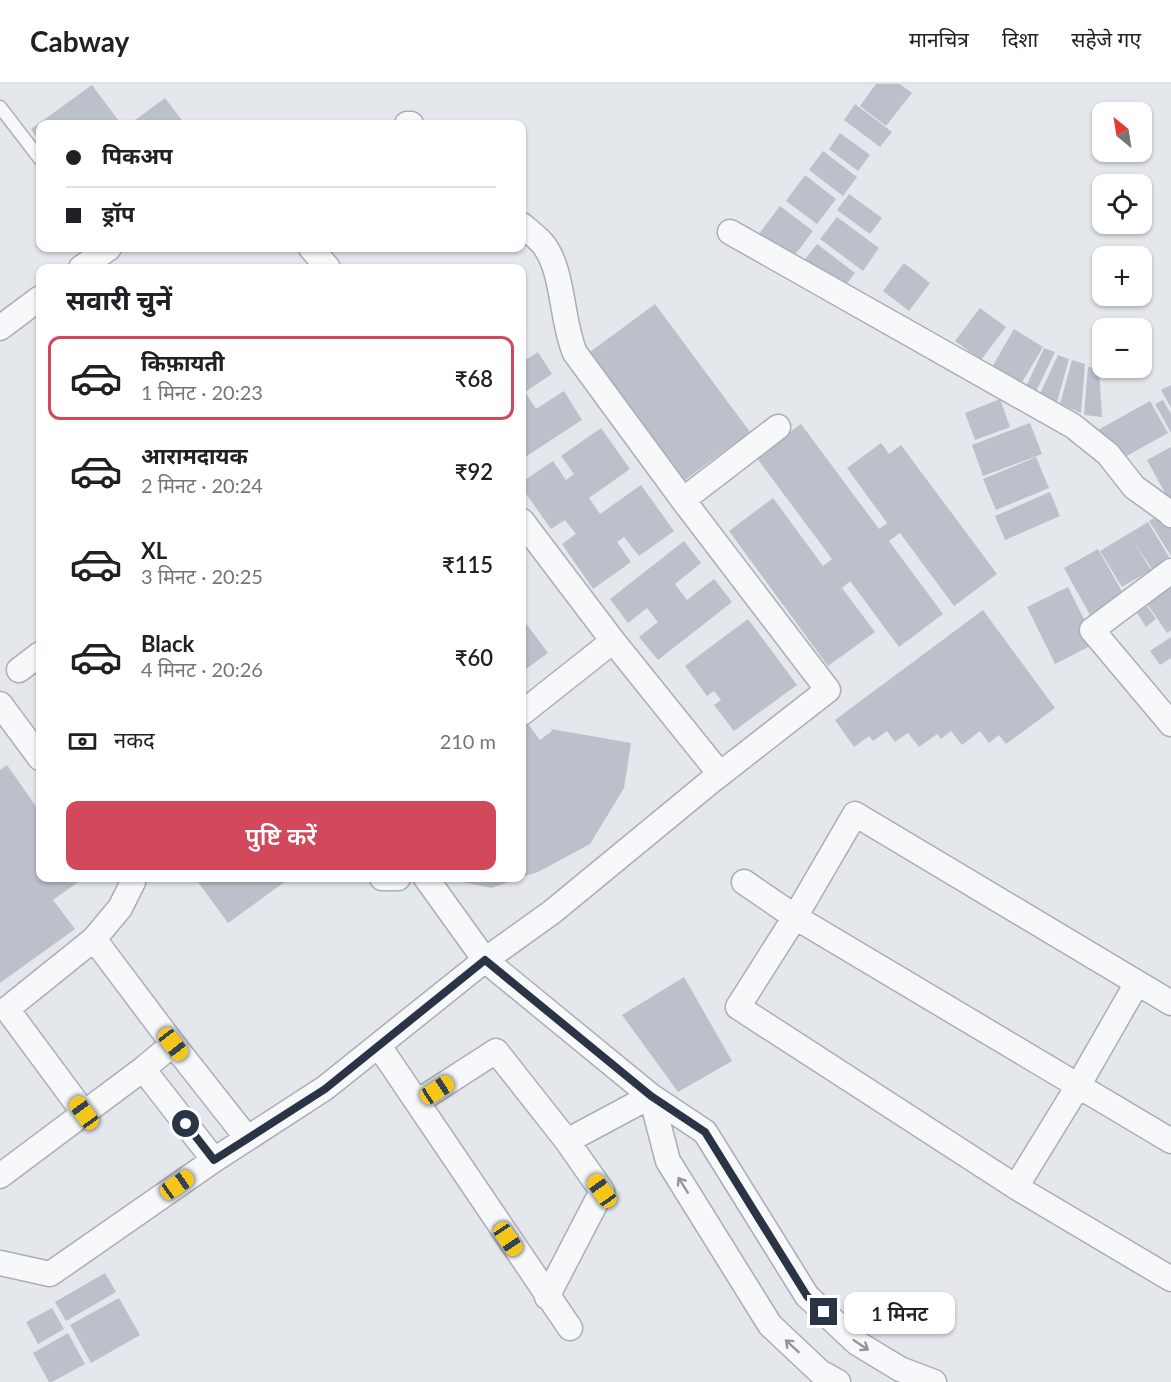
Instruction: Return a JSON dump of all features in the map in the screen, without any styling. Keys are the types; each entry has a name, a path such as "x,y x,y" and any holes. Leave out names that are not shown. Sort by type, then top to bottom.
{"street":[{"path":"0,1263 50,1274 214,1160 325,1089 485,960 552,912 720,774 828,690 683,500 575,353 566,323 555,265 543,245 526,229"},
{"path":"730,232 1073,426 1108,454 1134,487 1171,515"},
{"path":"87,264 103,252"},
{"path":"314,252 325,264"},
{"path":"0,328 36,301"},
{"path":"683,500 778,427"},
{"path":"526,526 613,641 720,774"},
{"path":"1171,571 1092,630 1171,724"},
{"path":"526,710 613,641"},
{"path":"19,670 36,657"},
{"path":"0,704 36,753"},
{"path":"1171,1003 855,814 795,917 738,1007 1016,1187 1171,1279"},
{"path":"84,1113 7,1009 94,939 120,908 133,882"},
{"path":"429,882 485,960 651,1096 705,1132 807,1296 857,1343 900,1369 934,1382"},
{"path":"744,882 795,917 1171,1141"},
{"path":"94,939 247,1138"},
{"path":"1016,1187 1078,1086 1137,983"},
{"path":"0,1176 173,1044"},
{"path":"378,1046 570,1328"},
{"path":"417,1102 496,1051 567,1141 602,1191 547,1297"},
{"path":"143,1069 214,1160"},
{"path":"567,1141 651,1096"},
{"path":"651,1096 668,1161 770,1325 820,1372 837,1382"}],"lane":[{"path":"0,107 36,154"}],"building":[{"path":"876,84 900,84 912,93 886,126 860,106"},
{"path":"92,85 118,120 43,120"},
{"path":"165,98 182,120 135,120"},
{"path":"855,104 892,132 880,147 844,120"},
{"path":"36,125 36,136 31,129"},
{"path":"840,133 870,155 858,171 829,149"},
{"path":"823,151 857,177 843,196 809,170"},
{"path":"805,175 836,199 817,224 786,201"},
{"path":"849,194 882,218 870,234 837,210"},
{"path":"780,206 813,231 791,260 758,235"},
{"path":"837,217 879,248 863,271 820,239"},
{"path":"817,244 855,273 841,291 803,262"},
{"path":"904,263 930,283 909,311 883,291"},
{"path":"655,304 750,432 685,480 590,352"},
{"path":"980,308 1006,327 981,360 955,341"},
{"path":"1014,329 1043,347 1018,389 989,372"},
{"path":"1044,348 1055,352 1034,396 1024,391"},
{"path":"538,352 552,374 526,391 526,360"},
{"path":"1058,355 1069,359 1056,406 1038,398"},
{"path":"1072,360 1085,364 1081,413 1060,404"},
{"path":"1088,367 1092,367 1092,378 1100,378 1102,417 1084,415"},
{"path":"1171,385 1171,408 1161,390"},
{"path":"564,391 582,420 526,456 526,394 536,409"},
{"path":"1000,399 1010,427 975,440 965,413"},
{"path":"1163,400 1171,414 1171,433 1155,404"},
{"path":"1150,401 1168,433 1116,462 1098,430"},
{"path":"1030,423 1042,454 983,476 972,445"},
{"path":"801,424 879,529 887,523 847,468 881,443 889,454 901,445 997,574 954,606 900,533 889,541 943,614 899,647 850,581 842,588 875,632 828,666 729,531 773,498 823,566 832,559 756,457"},
{"path":"601,428 630,469 589,498 600,514 641,485 674,531 639,556 624,537 617,542 631,562 593,589 562,544 576,534 565,520 551,529 526,494 526,479 553,461 566,480 574,474 561,456"},
{"path":"1171,447 1171,504 1147,460"},
{"path":"1036,457 1049,488 996,510 983,479"},
{"path":"1050,492 1060,516 1005,540 995,516"},
{"path":"1163,513 1171,526 1171,556 1149,521"},
{"path":"1148,522 1169,557 1152,569 1131,537 1151,570 1122,587 1100,551"},
{"path":"684,541 701,563 675,584 687,600 714,579 732,602 658,660 639,637 658,622 647,608 628,623 610,599"},
{"path":"1098,549 1124,595 1090,615 1064,568"},
{"path":"1171,585 1171,630 1167,633 1146,602"},
{"path":"1068,587 1096,643 1055,664 1027,607"},
{"path":"1147,606 1156,619 1146,627 1137,613"},
{"path":"983,610 1055,708 1006,744 999,735 989,743 980,731 962,745 951,731 941,739 937,734 919,747 908,733 895,742 887,731 873,741 869,736 854,747 835,720"},
{"path":"748,619 797,685 734,731 714,705 721,700 714,691 707,696 685,666"},
{"path":"526,623 548,653 526,669"},
{"path":"1171,637 1171,658 1160,665 1150,651"},
{"path":"528,724 540,740 552,731 551,729 631,743 624,788 590,844 538,872 526,876 526,726"},
{"path":"7,765 36,806 36,882 78,882 53,900 75,929 0,983 0,770"},
{"path":"198,882 284,882 228,923"},
{"path":"463,882 509,882 492,888"},
{"path":"684,977 732,1061 678,1092 622,1015"},
{"path":"105,1273 116,1292 66,1321 55,1302"},
{"path":"119,1298 140,1335 91,1363 70,1325"},
{"path":"52,1308 64,1329 38,1344 26,1322"},
{"path":"68,1333 85,1364 49,1382 33,1353"}],"route":[{"path":"186,1124 214,1160 325,1089 485,960 651,1096 705,1132 807,1296 824,1312"}]}
